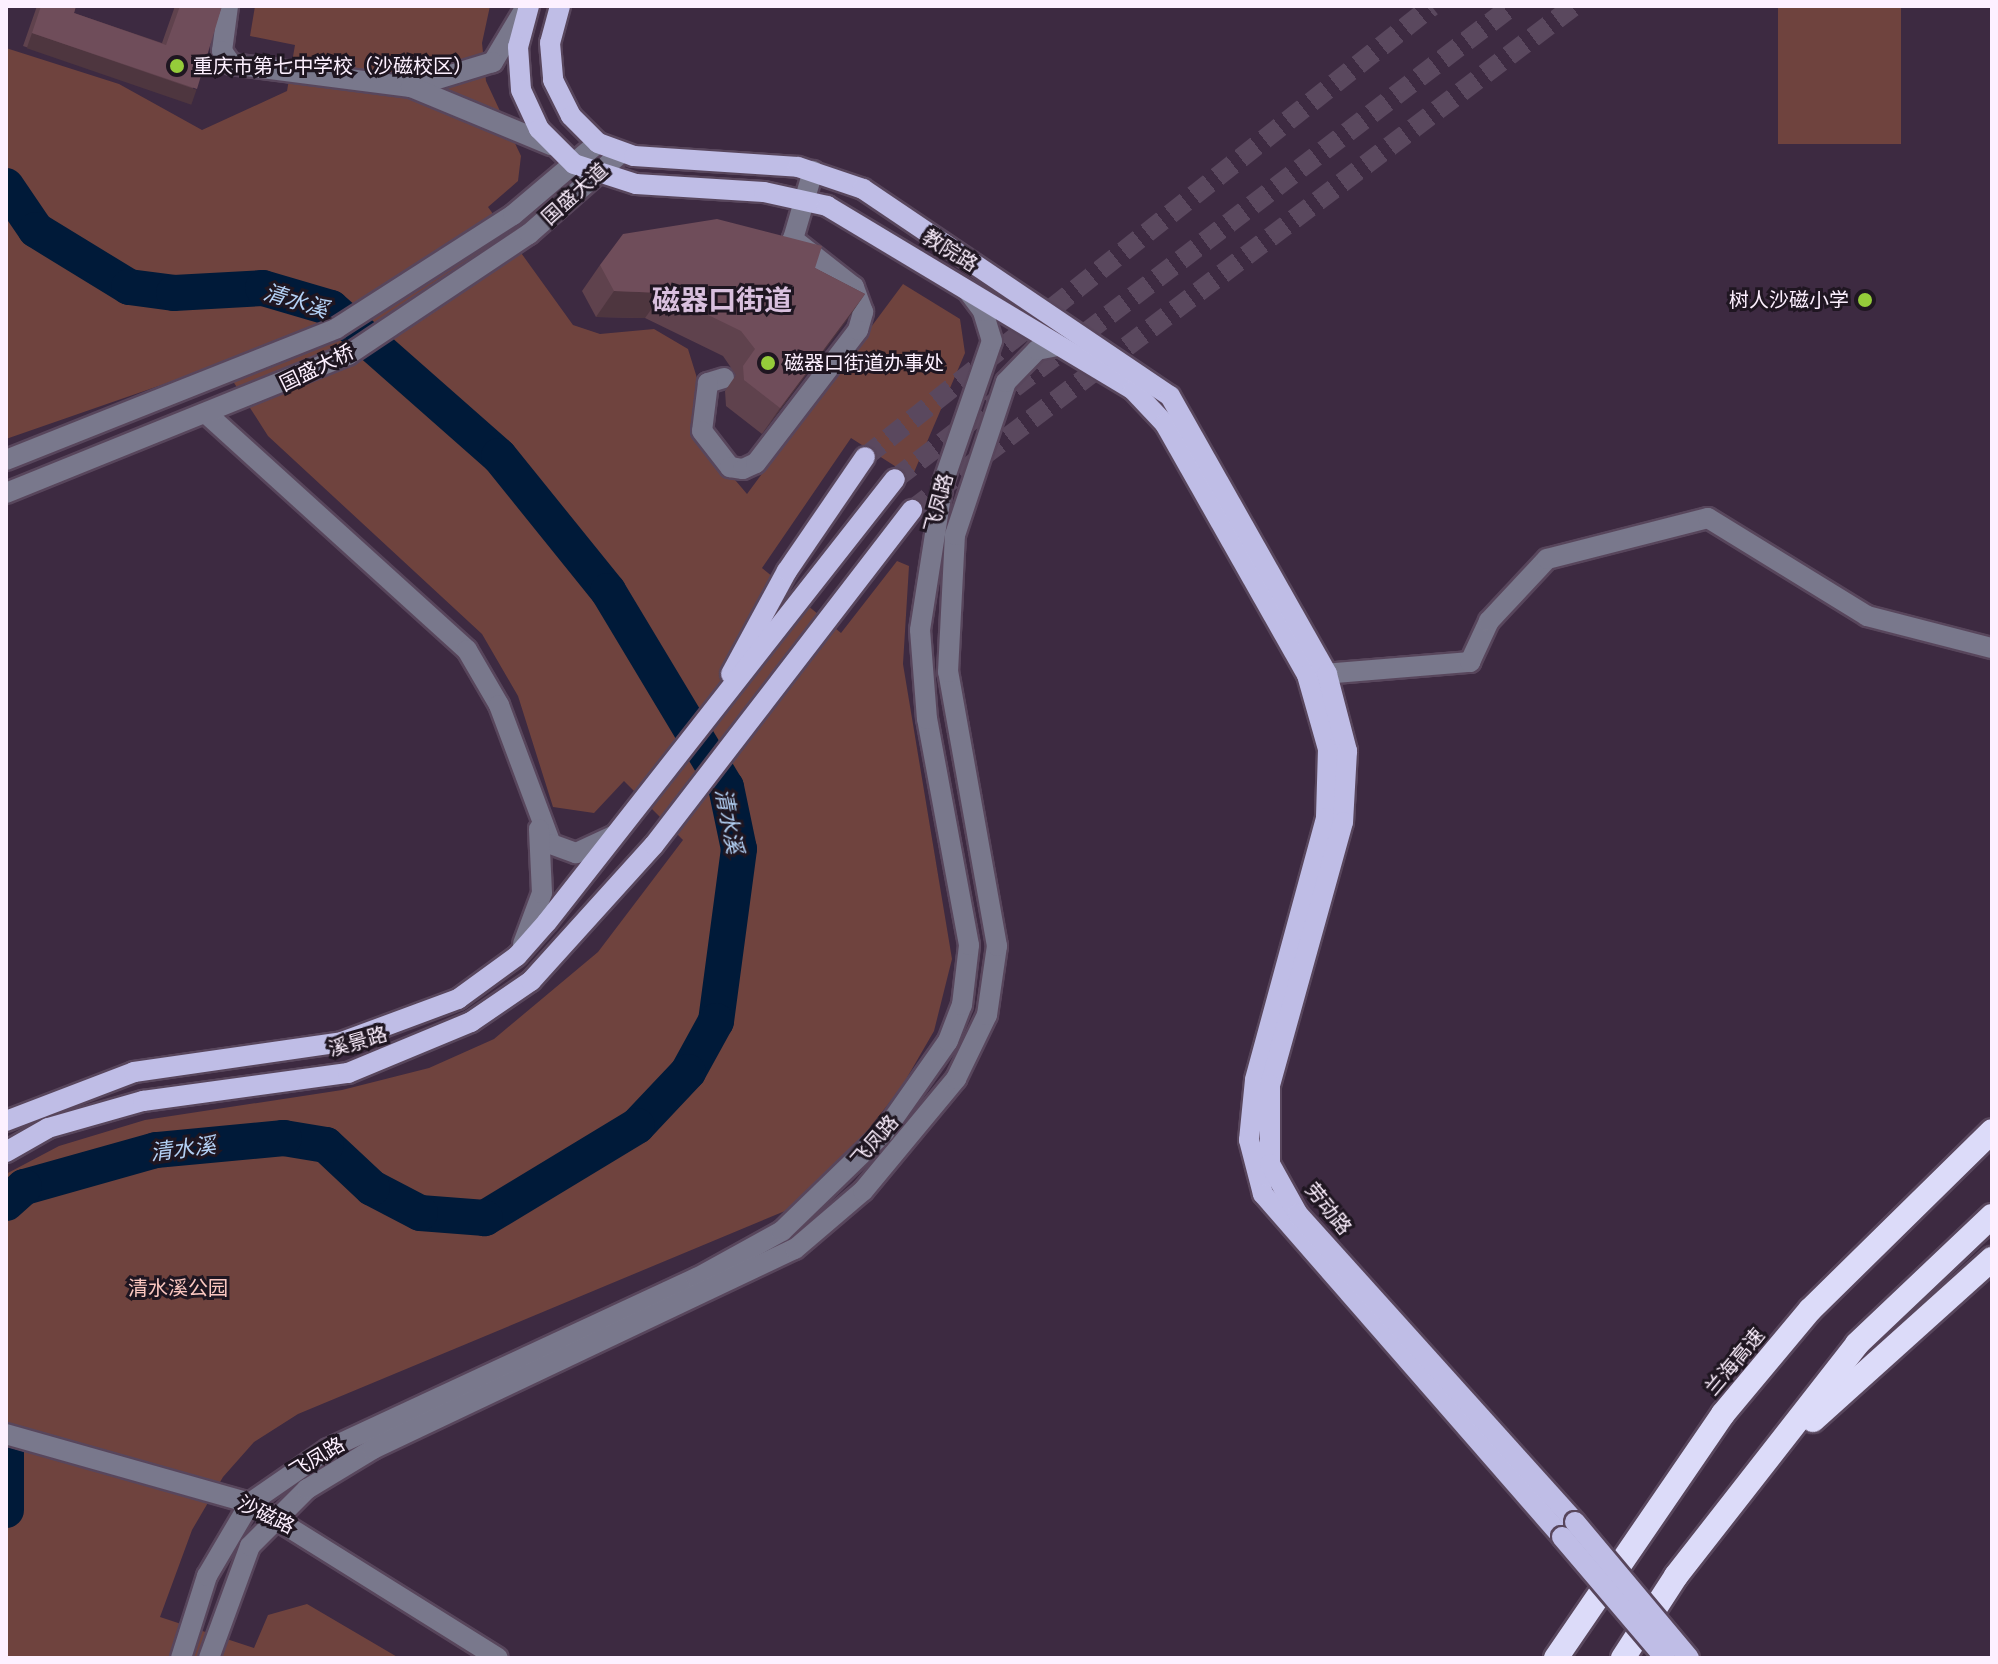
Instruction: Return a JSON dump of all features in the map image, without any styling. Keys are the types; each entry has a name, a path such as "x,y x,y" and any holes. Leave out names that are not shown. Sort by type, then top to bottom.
{"highway":[{"name":"兰海高速","path":"1556,1658 1723,1414 1915,1202 1992,1131"},
{"path":"1623,1658 1750,1480 1857,1344 1992,1216"},
{"path":"1750,1480 1992,1259"}],"main road":[{"name":"教院路","path":"527,6 517,69 530,111 554,147 574,164 596,175 803,199 855,220 1152,406 1317,674"},
{"name":"教院路","path":"560,6 550,43 553,80 571,116 598,143 621,153 813,171 863,189 1170,396 1317,674"},
{"path":"706,720 787,571 865,457"},
{"path":"706,720 895,479"},
{"name":"溪景路","path":"6,1152 48,1128 143,1101 348,1073 471,1022 570,943 654,845 912,510"},
{"name":"劳动路","path":"1317,674 1341,713 1348,786 1270,1085 1270,1164 1298,1214 1569,1530 1689,1658"},
{"name":"溪景路","path":"6,1121 134,1072 342,1042 397,1025 458,999 517,956 706,720"},
{"name":"劳动路","path":"1569,1530 1665,1658"}],"street":[{"path":"228,6 222,51 231,64 411,87 554,147"},
{"path":"411,87 493,62 527,6"},
{"name":"国盛大道","path":"513,215 598,143"},
{"name":"国盛大道","path":"529,234 621,153"},
{"path":"724,378 708,383 700,423 735,469 756,463 809,385 858,330 863,312 854,287 793,239 813,171"},
{"name":"国盛大桥","path":"6,460 76,436 337,328 513,215"},
{"name":"国盛大桥","path":"6,493 209,416 348,355 529,234"},
{"name":"飞凤路","path":"181,1658 207,1576 250,1503 328,1449 782,1231 884,1132 948,1041 962,1005 969,945 927,719 920,630 939,496 992,341 983,311 968,291"},
{"name":"飞凤路","path":"209,1658 244,1558 274,1514 373,1449 795,1249 863,1191 956,1079 987,1015 997,946 948,672 955,535 1006,382 1037,350 1058,346"},
{"path":"209,416 467,650 499,705 539,825 542,893 517,956"},
{"path":"1317,674 1470,662 1489,621 1547,559 1708,518 1867,616 1992,648"},
{"path":"539,825 561,851 593,849 616,834"},
{"name":"沙磁路","path":"6,1434 250,1503 274,1514 498,1658"}],"green space":[{"name":"清水溪公园","path":"255,6 490,6 482,43 486,81 521,156 518,181 488,207 573,325 600,334 654,329 688,349 697,378 691,428 747,494 903,284 960,319 965,353 912,477 851,438 762,568 841,633 897,561 909,566 903,664 952,959 934,1031 901,1088 852,1150 785,1211 298,1414 254,1442 223,1477 192,1530 160,1617 254,1648 268,1615 307,1604 399,1658 6,1658 6,1174 59,1146 145,1120 342,1090 429,1068 494,1039 598,952 683,840 624,781 594,813 553,807 518,696 482,634 268,436 222,364 6,439 6,48 119,84 202,130 287,91 295,45 250,36"},
{"path":"1778,6 1901,6 1901,144 1778,144"}],"building":[{"path":"41,6 76,6 74,13 166,45 180,6 222,6 197,89 32,33"},
{"path":"717,219 822,246 815,268 865,294 780,408 744,380 743,366 755,349 741,331 663,293 614,291 600,265 623,234"}],"waterway":[{"name":"清水溪","path":"6,186 36,230 129,287 174,293 263,288 331,308 499,456 608,591 726,787 739,849 716,1021 688,1072 637,1126 485,1218 420,1213 372,1188 326,1145 284,1138 156,1150 24,1187 6,1203"},
{"name":"清水溪","path":"6,1453 6,1510"}],"tunnel":[{"path":"865,457 1432,6"},
{"path":"895,479 1512,6"},
{"path":"912,510 1574,6"}],"place":[{"name":"重庆市第七中学校（沙磁校区）","path":"177,66"},
{"name":"树人沙磁小学","path":"1865,300"},
{"name":"磁器口街道办事处","path":"768,363"}],"district":[{"name":"磁器口街道","path":"722,301"}]}
